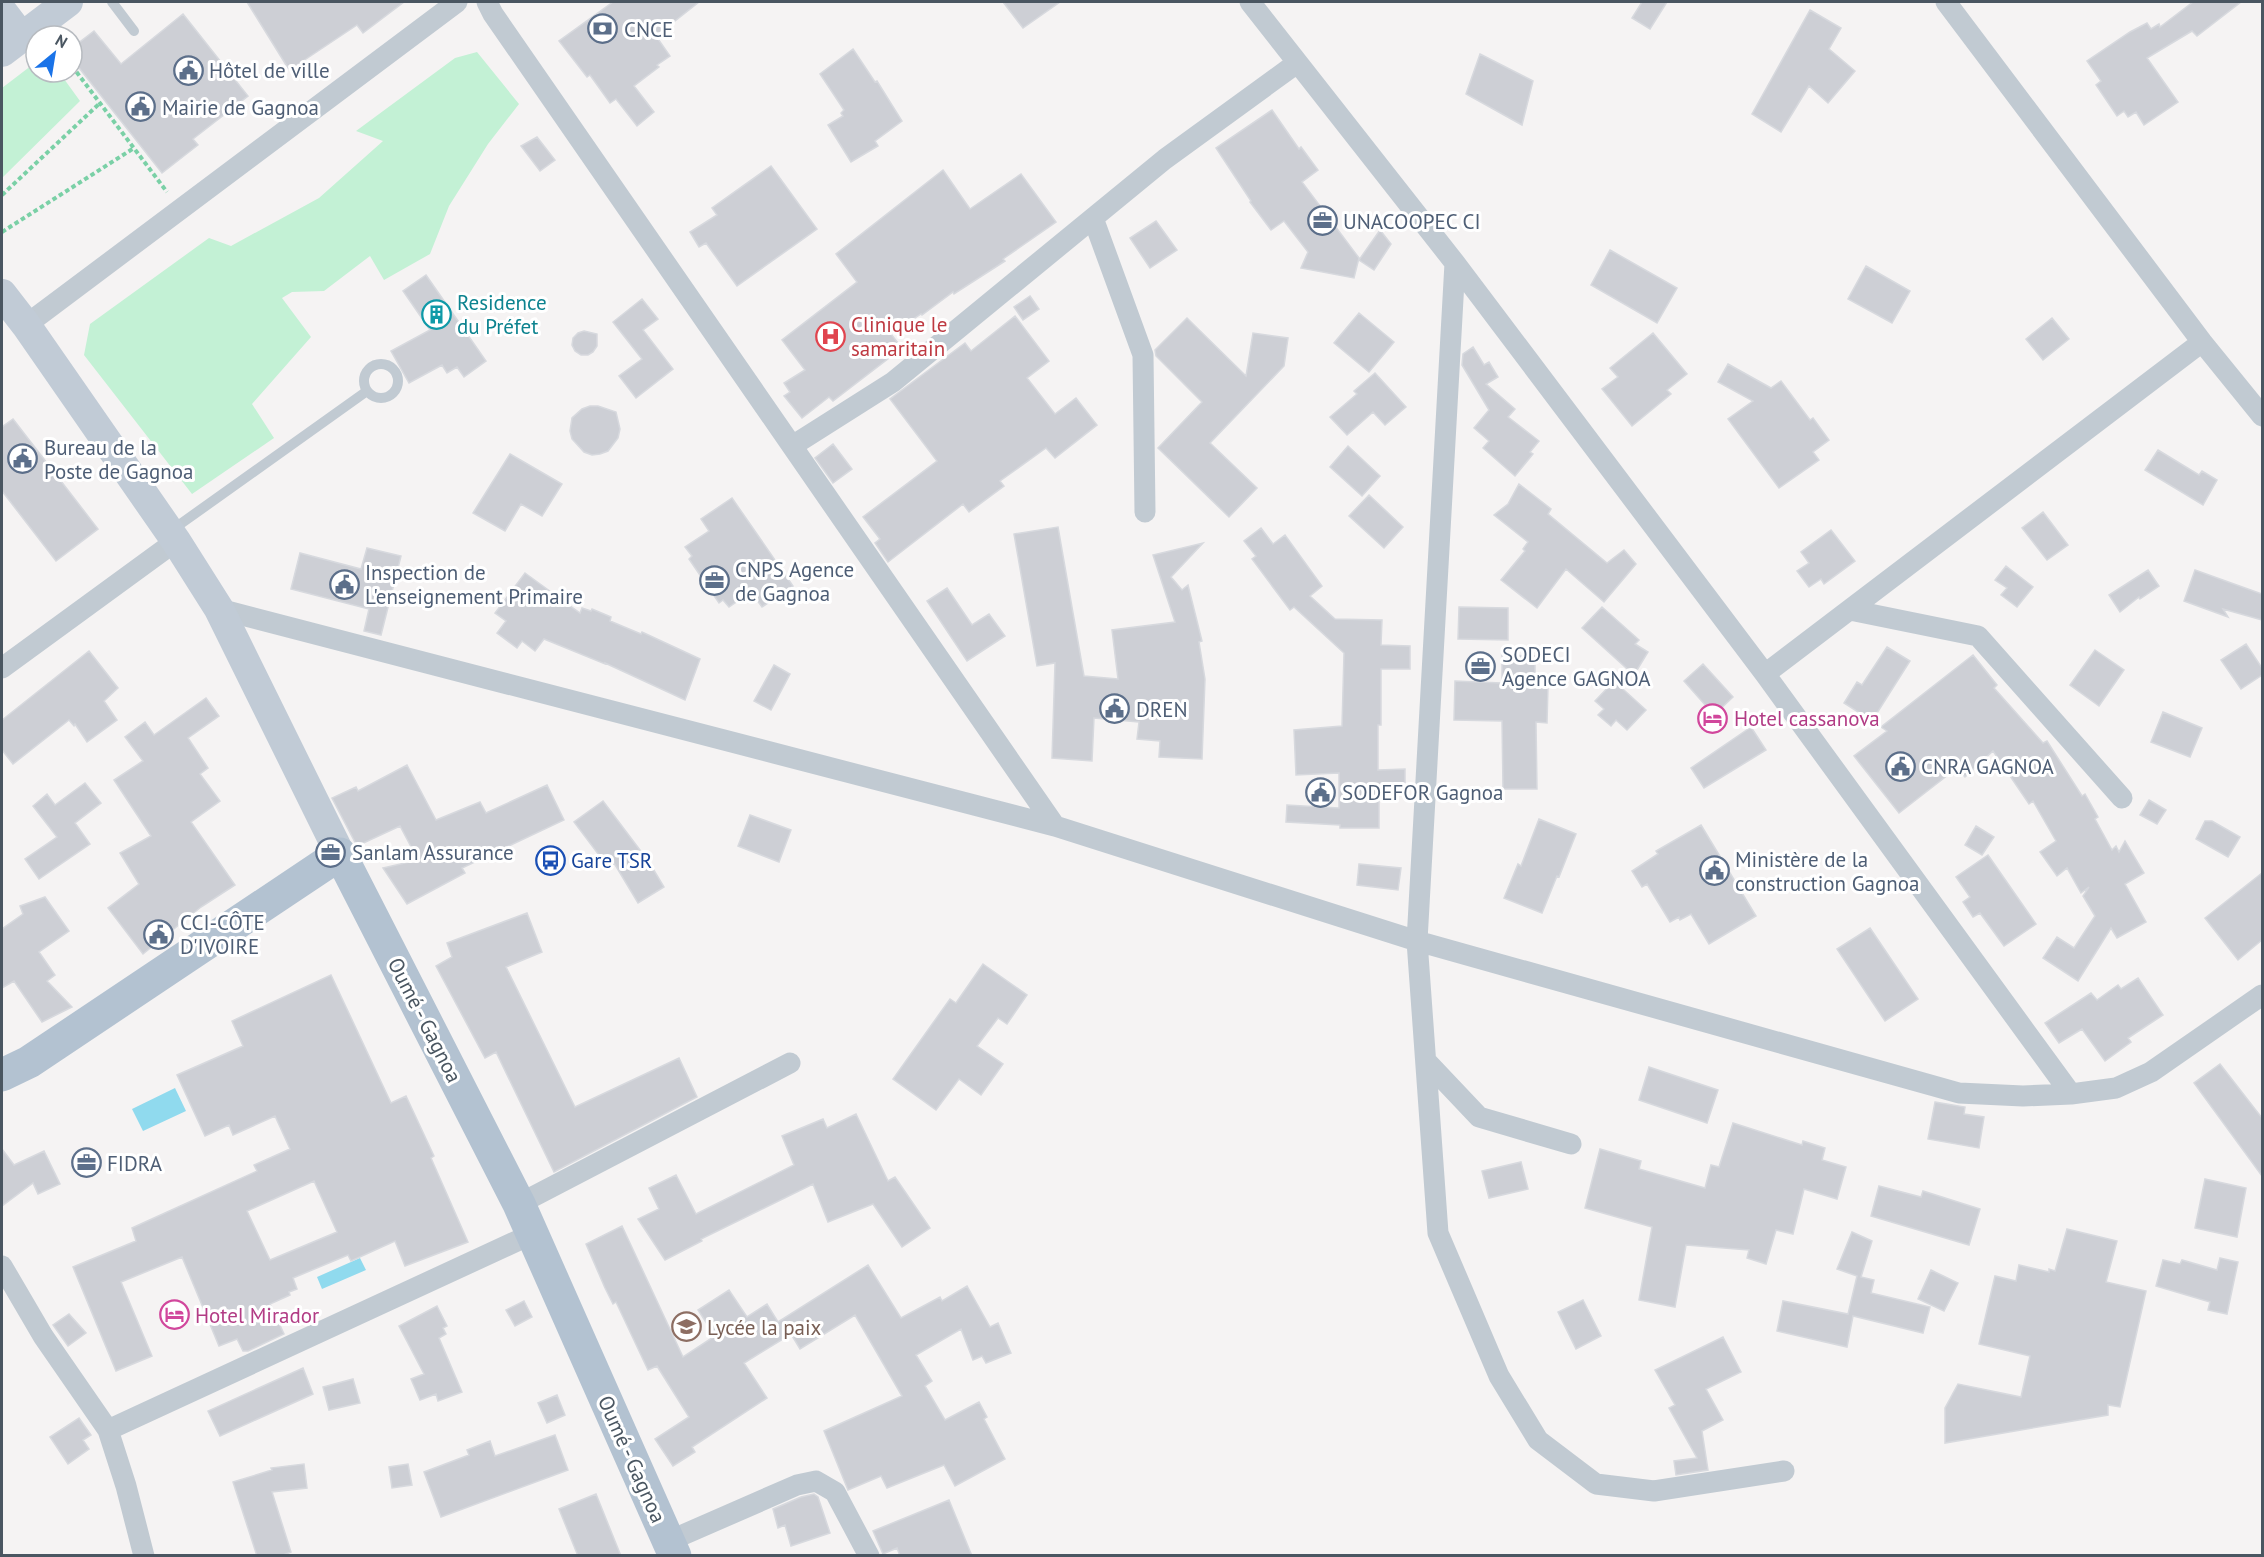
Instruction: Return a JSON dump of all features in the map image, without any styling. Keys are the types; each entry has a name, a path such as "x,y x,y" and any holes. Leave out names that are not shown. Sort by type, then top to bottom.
{"main road":[{"path":"2,1075 38,1056 340,854"},
{"name":"Oumé - Gagnoa","path":"340,854 519,1204 672,1548"}],"street":[{"path":"2,11 11,44 68,2"},
{"path":"26,325 457,2"},
{"path":"487,2 493,14 1055,826"},
{"path":"1250,2 1455,263 1765,674 2071,1094"},
{"path":"1946,2 2202,342 2262,416"},
{"path":"792,446 893,382 1165,159 1297,63"},
{"path":"1093,218 1143,355 1145,512"},
{"path":"1455,263 1417,941 1438,1233 1499,1376 1538,1440 1596,1484 1654,1491 1784,1471"},
{"path":"2,294 173,537 219,609 340,854"},
{"path":"1765,674 2202,342"},
{"path":"2,668 173,537"},
{"path":"219,609 1055,826 1417,941 1959,1093 2023,1096 2071,1094 2115,1088 2151,1072 2262,995"},
{"path":"1850,610 1978,636 2122,798"},
{"path":"1426,1061 1479,1117 1571,1144"},
{"path":"519,1204 790,1063"},
{"path":"108,1430 532,1234"},
{"path":"2,1266 43,1336 108,1430 126,1486 144,1556"},
{"path":"672,1548 797,1485 816,1481 835,1492 869,1556"}],"lane":[{"path":"112,2 134,31"},
{"path":"173,537 367,391"}],"path":[{"path":"84,82 180,209"},
{"path":"2,195 100,103"},
{"path":"2,232 134,148"}],"green space":[{"path":"477,52 519,104 488,144 449,206 430,254 384,280 370,256 324,291 292,292 282,298 311,337 252,404 274,438 192,494 84,355 90,324 209,238 231,246 319,198 383,141 356,131 455,58"},
{"path":"24,71 24,84 68,84 80,101 2,178 2,88"}],"water":[{"path":"175,1088 186,1111 143,1131 132,1109"},
{"path":"360,1258 366,1270 322,1289 317,1277"}],"building":[{"path":"247,2 404,2 363,33 357,25 291,69 288,68"},
{"path":"613,2 699,2 656,36 670,56 634,86 654,112 637,126 616,99 610,103 590,75 587,77 559,41"},
{"path":"1003,2 1060,2 1023,28"},
{"path":"1642,2 1667,2 1650,29 1632,18"},
{"path":"2193,2 2241,2 2197,36 2192,31 2147,58 2178,102 2144,125 2136,112 2128,117 2124,111 2117,116 2096,85 2101,81 2087,61 2147,23 2151,29 2159,24 2160,27"},
{"path":"1810,10 1841,28 1829,49 1855,71 1828,103 1809,86 1781,132 1752,114"},
{"path":"183,14 248,96 193,139 198,145 162,173 84,74 84,39 94,31 121,64"},
{"path":"853,49 875,82 877,81 902,121 875,141 878,146 851,162 828,125 843,116 841,113 844,110 820,74"},
{"path":"1480,54 1533,81 1522,125 1466,94"},
{"path":"1272,110 1299,149 1301,147 1318,170 1302,182 1359,258 1354,278 1301,268 1308,252 1284,221 1271,230 1250,202 1216,148"},
{"path":"537,137 555,160 540,171 521,146"},
{"path":"771,166 817,229 737,286 706,243 699,247 690,232 717,215 712,208"},
{"path":"943,170 970,209 1021,174 1056,222 1003,259 1005,261 954,294 953,292 891,334 902,348 833,401 829,397 802,418 784,396 790,392 784,383 805,370 782,340 857,282 836,254"},
{"path":"1156,221 1177,250 1150,268 1130,238"},
{"path":"1380,230 1391,244 1374,270 1359,260"},
{"path":"1610,250 1677,288 1657,323 1591,285"},
{"path":"1866,266 1910,291 1892,323 1848,299"},
{"name":"Residence du Préfet","path":"426,275 486,361 464,377 457,367 447,373 442,365 409,383 391,351 430,330 403,291"},
{"path":"1030,296 1039,309 1023,320 1014,307"},
{"path":"642,299 658,319 643,330 673,369 636,398 619,376 642,359 613,322"},
{"path":"1359,313 1394,342 1369,372 1334,343"},
{"path":"1015,316 1049,361 1027,378 1055,414 1076,398 1097,425 1055,458 1046,448 1000,481 1004,486 969,512 963,504 888,562 875,543 880,539 863,517 937,461 890,399 965,343 971,351"},
{"path":"1187,318 1246,376 1253,333 1288,338 1284,366 1210,443 1257,488 1229,517 1158,448 1202,402 1156,356 1155,350"},
{"path":"2052,318 2069,339 2043,360 2026,339"},
{"path":"584,331 597,334 597,346 588,355 581,355 572,345 573,338"},
{"path":"1653,333 1687,374 1667,390 1671,394 1632,426 1602,389 1618,377 1610,368"},
{"path":"1473,347 1484,365 1489,362 1498,377 1486,384 1515,409 1508,417 1539,441 1530,452 1533,454 1515,476 1483,448 1489,441 1474,428 1489,410 1462,365 1463,354"},
{"path":"1728,364 1771,388 1781,381 1810,420 1813,418 1829,440 1813,452 1819,460 1779,488 1728,419 1753,401 1718,382"},
{"path":"1375,373 1406,407 1385,425 1373,412 1347,435 1330,417 1357,394 1354,391"},
{"path":"590,406 616,412 620,429 618,438 608,451 592,455 584,452 572,439 570,431 572,418 582,409"},
{"name":"Bureau de la Poste de Gagnoa","path":"13,419 98,529 56,561 2,491 2,427"},
{"path":"833,444 852,469 833,483 815,458"},
{"path":"1348,446 1380,476 1362,496 1330,467"},
{"path":"2158,450 2199,475 2202,471 2217,480 2203,505 2145,470"},
{"path":"510,454 562,484 542,516 521,504 505,531 473,513"},
{"path":"1519,484 1551,509 1548,514 1607,563 1624,550 1636,564 1604,602 1566,569 1537,608 1501,580 1525,551 1523,549 1528,542 1494,515 1508,504"},
{"path":"1369,495 1403,527 1384,548 1349,516"},
{"path":"732,498 793,586 762,607 751,592 729,607 723,600 719,603 689,559 692,556 685,547 709,531 701,519"},
{"path":"2043,512 2068,545 2047,560 2022,528"},
{"path":"1058,527 1084,676 1118,679 1112,630 1175,622 1153,555 1203,543 1171,577 1182,590 1188,585 1202,641 1199,642 1205,679 1202,759 1159,757 1160,741 1137,739 1139,722 1094,718 1092,761 1052,758 1055,663 1037,666 1014,534"},
{"path":"1261,528 1273,544 1285,535 1322,586 1310,596 1335,619 1382,620 1381,645 1410,646 1410,669 1381,669 1378,770 1405,769 1405,793 1379,793 1379,828 1340,828 1340,825 1286,822 1287,805 1339,808 1339,773 1296,775 1294,730 1342,726 1344,653 1294,607 1290,610 1252,559 1256,556 1244,541"},
{"path":"1831,530 1855,561 1824,584 1821,579 1809,587 1797,571 1809,563 1801,552"},
{"path":"367,548 401,556 381,635 364,631 369,609 291,589 300,553 361,569"},
{"path":"2006,566 2033,587 2017,607 2001,595 2007,588 1995,580"},
{"path":"2148,570 2159,586 2140,599 2139,597 2120,612 2109,595"},
{"path":"2195,570 2262,594 2262,620 2223,609 2228,617 2184,601"},
{"path":"525,573 580,613 582,608 591,611 592,609 611,617 610,621 641,634 642,632 700,659 685,700 605,663 544,639 535,651 522,641 517,648 497,633 506,621 495,613"},
{"path":"947,588 972,625 989,614 1005,636 967,661 927,601"},
{"path":"1459,607 1508,608 1508,640 1458,639"},
{"path":"1602,607 1639,640 1635,644 1648,652 1634,675 1582,628"},
{"path":"2246,644 2262,668 2262,675 2241,689 2221,660"},
{"path":"1887,647 1910,661 1872,721 1844,703 1857,682 1862,685"},
{"path":"2095,650 2124,670 2099,706 2070,685"},
{"path":"89,651 118,688 104,701 117,720 87,742 75,724 74,726 69,720 13,764 2,750 2,720"},
{"path":"1502,655 1535,656 1535,686 1548,686 1547,723 1536,722 1537,789 1503,789 1502,721 1454,720 1455,681 1502,683"},
{"path":"1973,655 1997,685 1994,688 2043,743 2047,741 2082,796 2085,794 2098,817 2095,819 2112,850 2116,846 2119,852 2125,841 2144,873 2125,884 2146,922 2117,938 2111,928 2078,981 2043,958 2057,937 2074,948 2095,916 2083,896 2089,887 2081,893 2067,868 2057,876 2040,852 2056,841 2033,801 2029,804 1993,751 1965,777 1957,768 1899,813 1854,756 1887,731 1881,727"},
{"path":"1703,664 1733,697 1714,715 1684,681"},
{"path":"774,665 790,674 771,710 754,701"},
{"path":"1614,681 1646,710 1627,730 1616,720 1611,726 1598,715 1604,709 1595,701"},
{"path":"206,698 219,716 188,738 208,768 200,774 220,801 191,822 235,885 201,907 143,954 108,908 139,884 120,853 151,836 114,780 143,761 125,737 145,722 154,735"},
{"path":"2163,712 2202,728 2190,757 2151,742"},
{"path":"1751,727 1766,750 1704,788 1691,768"},
{"path":"407,765 436,820 480,802 486,813 547,785 564,820 462,868 465,873 407,904 383,868 418,860 400,826 357,846 332,798 356,787 358,791"},
{"path":"85,783 101,803 75,823 90,844 39,879 25,859 57,837 33,806 47,794 55,805"},
{"path":"2149,800 2166,810 2157,824 2140,815"},
{"path":"603,801 649,862 664,887 638,903 614,863 608,867 574,822"},
{"path":"750,815 791,830 779,862 738,846"},
{"path":"1539,819 1576,834 1542,913 1504,898 1518,864 1521,866"},
{"path":"2205,821 2212,821 2240,837 2228,857 2196,839"},
{"path":"1701,825 1756,916 1709,944 1691,914 1670,922 1647,884 1642,887 1632,871 1658,854 1656,851"},
{"path":"1976,826 1994,837 1982,855 1965,845"},
{"path":"1988,855 2036,924 2004,946 1980,913 1973,917 1963,902 1970,897 1956,877"},
{"path":"1359,864 1401,868 1398,890 1357,885"},
{"path":"2262,873 2262,940 2238,960 2205,918"},
{"path":"45,897 69,931 39,952 55,975 47,981 72,1007 42,1022 14,981 2,988 2,929 23,914 20,906"},
{"path":"527,913 542,952 506,967 575,1107 679,1058 697,1097 554,1172 496,1052 485,1058 436,966 452,957 447,943"},
{"path":"1870,928 1918,999 1885,1021 1837,949"},
{"path":"983,964 1027,995 1007,1024 998,1018 977,1046 1003,1064 981,1095 959,1079 936,1110 893,1079 950,999 956,1003"},
{"path":"331,975 391,1103 406,1096 434,1156 431,1158 468,1242 405,1266 395,1241 351,1261 348,1255 293,1278 297,1289 289,1292 290,1295 270,1304 284,1334 248,1351 243,1351 237,1339 219,1346 182,1257 121,1282 152,1356 116,1371 73,1267 136,1241 132,1228 257,1171 254,1165 290,1149 275,1116 233,1135 229,1125 205,1136 177,1075 243,1046 232,1021","holes":["314,1181 337,1232 270,1260 247,1211"]},
{"path":"2138,978 2163,1015 2128,1038 2131,1042 2105,1061 2082,1029 2059,1043 2045,1023 2091,993 2097,1000 2118,985 2121,989"},
{"path":"2220,1064 2262,1118 2262,1176 2194,1083"},
{"path":"1649,1067 1718,1090 1707,1123 1639,1100"},
{"path":"1935,1102 1965,1107 1964,1114 1984,1117 1979,1148 1928,1139"},
{"path":"856,1114 888,1181 895,1177 930,1228 902,1247 873,1204 828,1222 813,1184 701,1239 702,1241 665,1260 638,1219 659,1209 649,1188 676,1175 696,1214 794,1165 782,1136 823,1119 827,1128"},
{"path":"1733,1123 1802,1145 1803,1141 1825,1148 1822,1160 1846,1167 1837,1199 1804,1189 1793,1234 1776,1230 1766,1264 1747,1258 1749,1250 1686,1245 1675,1307 1639,1300 1652,1227 1585,1208 1600,1149 1641,1161 1639,1169 1705,1188 1711,1165 1719,1167"},
{"path":"2,1149 14,1165 44,1151 60,1184 38,1194 33,1183 2,1206"},
{"path":"1521,1162 1528,1189 1489,1198 1482,1171"},
{"path":"2205,1179 2246,1188 2237,1237 2195,1228"},
{"path":"1879,1186 1921,1197 1923,1191 1980,1209 1969,1245 1871,1216"},
{"path":"622,1226 683,1357 715,1336 698,1310 729,1290 747,1317 767,1304 778,1322 868,1265 901,1318 940,1297 942,1301 967,1286 990,1327 998,1323 1011,1353 986,1363 982,1356 973,1360 961,1329 916,1355 932,1381 925,1386 945,1420 979,1402 987,1417 984,1419 1005,1459 955,1486 944,1465 887,1488 881,1476 848,1490 824,1431 902,1396 855,1315 800,1349 791,1334 744,1363 767,1398 692,1447 695,1452 673,1466 655,1439 689,1417 657,1366 648,1370 616,1302 613,1304 605,1288 586,1244"},
{"path":"2067,1229 2117,1241 2106,1282 2146,1291 2120,1407 2108,1405 2108,1415 1945,1443 1945,1408 1958,1384 2021,1397 2030,1356 1979,1344 1995,1276 2016,1281 2019,1265 2049,1272 2049,1269 2055,1271"},
{"path":"1852,1232 1872,1241 1861,1277 1874,1280 1871,1293 1930,1307 1923,1333 1853,1316 1847,1347 1777,1331 1783,1301 1848,1314 1857,1276 1837,1269"},
{"path":"2220,1258 2238,1262 2227,1314 2208,1310 2210,1302 2156,1286 2163,1260 2180,1264 2182,1260 2217,1270"},
{"path":"1931,1270 1958,1283 1944,1311 1918,1299"},
{"path":"1583,1300 1601,1336 1576,1349 1558,1312"},
{"path":"524,1301 532,1317 515,1326 506,1310"},
{"path":"437,1306 447,1326 443,1328 446,1334 439,1338 462,1392 438,1401 436,1394 420,1400 411,1379 424,1374 399,1326"},
{"path":"69,1314 86,1333 68,1346 53,1325"},
{"path":"1723,1337 1741,1372 1706,1389 1723,1420 1702,1431 1708,1470 1676,1475 1674,1461 1697,1458 1669,1408 1675,1405 1655,1370"},
{"path":"303,1368 313,1394 220,1436 208,1411"},
{"path":"353,1379 360,1403 329,1410 323,1387"},
{"path":"557,1395 565,1415 547,1423 538,1403"},
{"path":"79,1418 91,1435 83,1440 89,1449 68,1464 50,1437"},
{"path":"555,1435 568,1470 441,1517 424,1472 469,1455 467,1450 490,1441 495,1456"},
{"path":"304,1464 307,1488 272,1492 291,1552 281,1556 257,1556 233,1482 272,1470 271,1468"},
{"path":"408,1464 412,1485 392,1488 389,1467"},
{"path":"596,1494 621,1556 578,1556 559,1509"},
{"path":"814,1494 818,1497 830,1533 791,1546 785,1525 778,1528 773,1509"},
{"path":"949,1500 972,1556 900,1556 897,1548 883,1554 873,1531"}],"place":[{"name":"CNCE","path":"603,29"},
{"name":"Hôtel de ville","path":"188,70"},
{"name":"Mairie de Gagnoa","path":"141,107"},
{"name":"UNACOOPEC CI","path":"1322,221"},
{"name":"Residence du Préfet","path":"436,314"},
{"name":"Clinique le samaritain","path":"830,336"},
{"name":"Bureau de la Poste de Gagnoa","path":"23,459"},
{"name":"CNPS Agence de Gagnoa","path":"714,581"},
{"name":"Inspection de L'enseignement Primaire","path":"344,584"},
{"name":"SODECI Agence GAGNOA","path":"1481,666"},
{"name":"DREN","path":"1115,709"},
{"name":"Hotel cassanova","path":"1713,718"},
{"name":"CNRA GAGNOA","path":"1900,766"},
{"name":"SODEFOR Gagnoa","path":"1321,792"},
{"name":"Sanlam Assurance","path":"331,852"},
{"name":"Gare TSR","path":"550,860"},
{"name":"Ministère de la construction Gagnoa","path":"1714,871"},
{"name":"CCI-CÔTE D'IVOIRE","path":"159,934"},
{"name":"FIDRA","path":"86,1163"},
{"name":"Hotel Mirador","path":"174,1315"},
{"name":"Lycée la paix","path":"686,1327"}]}
